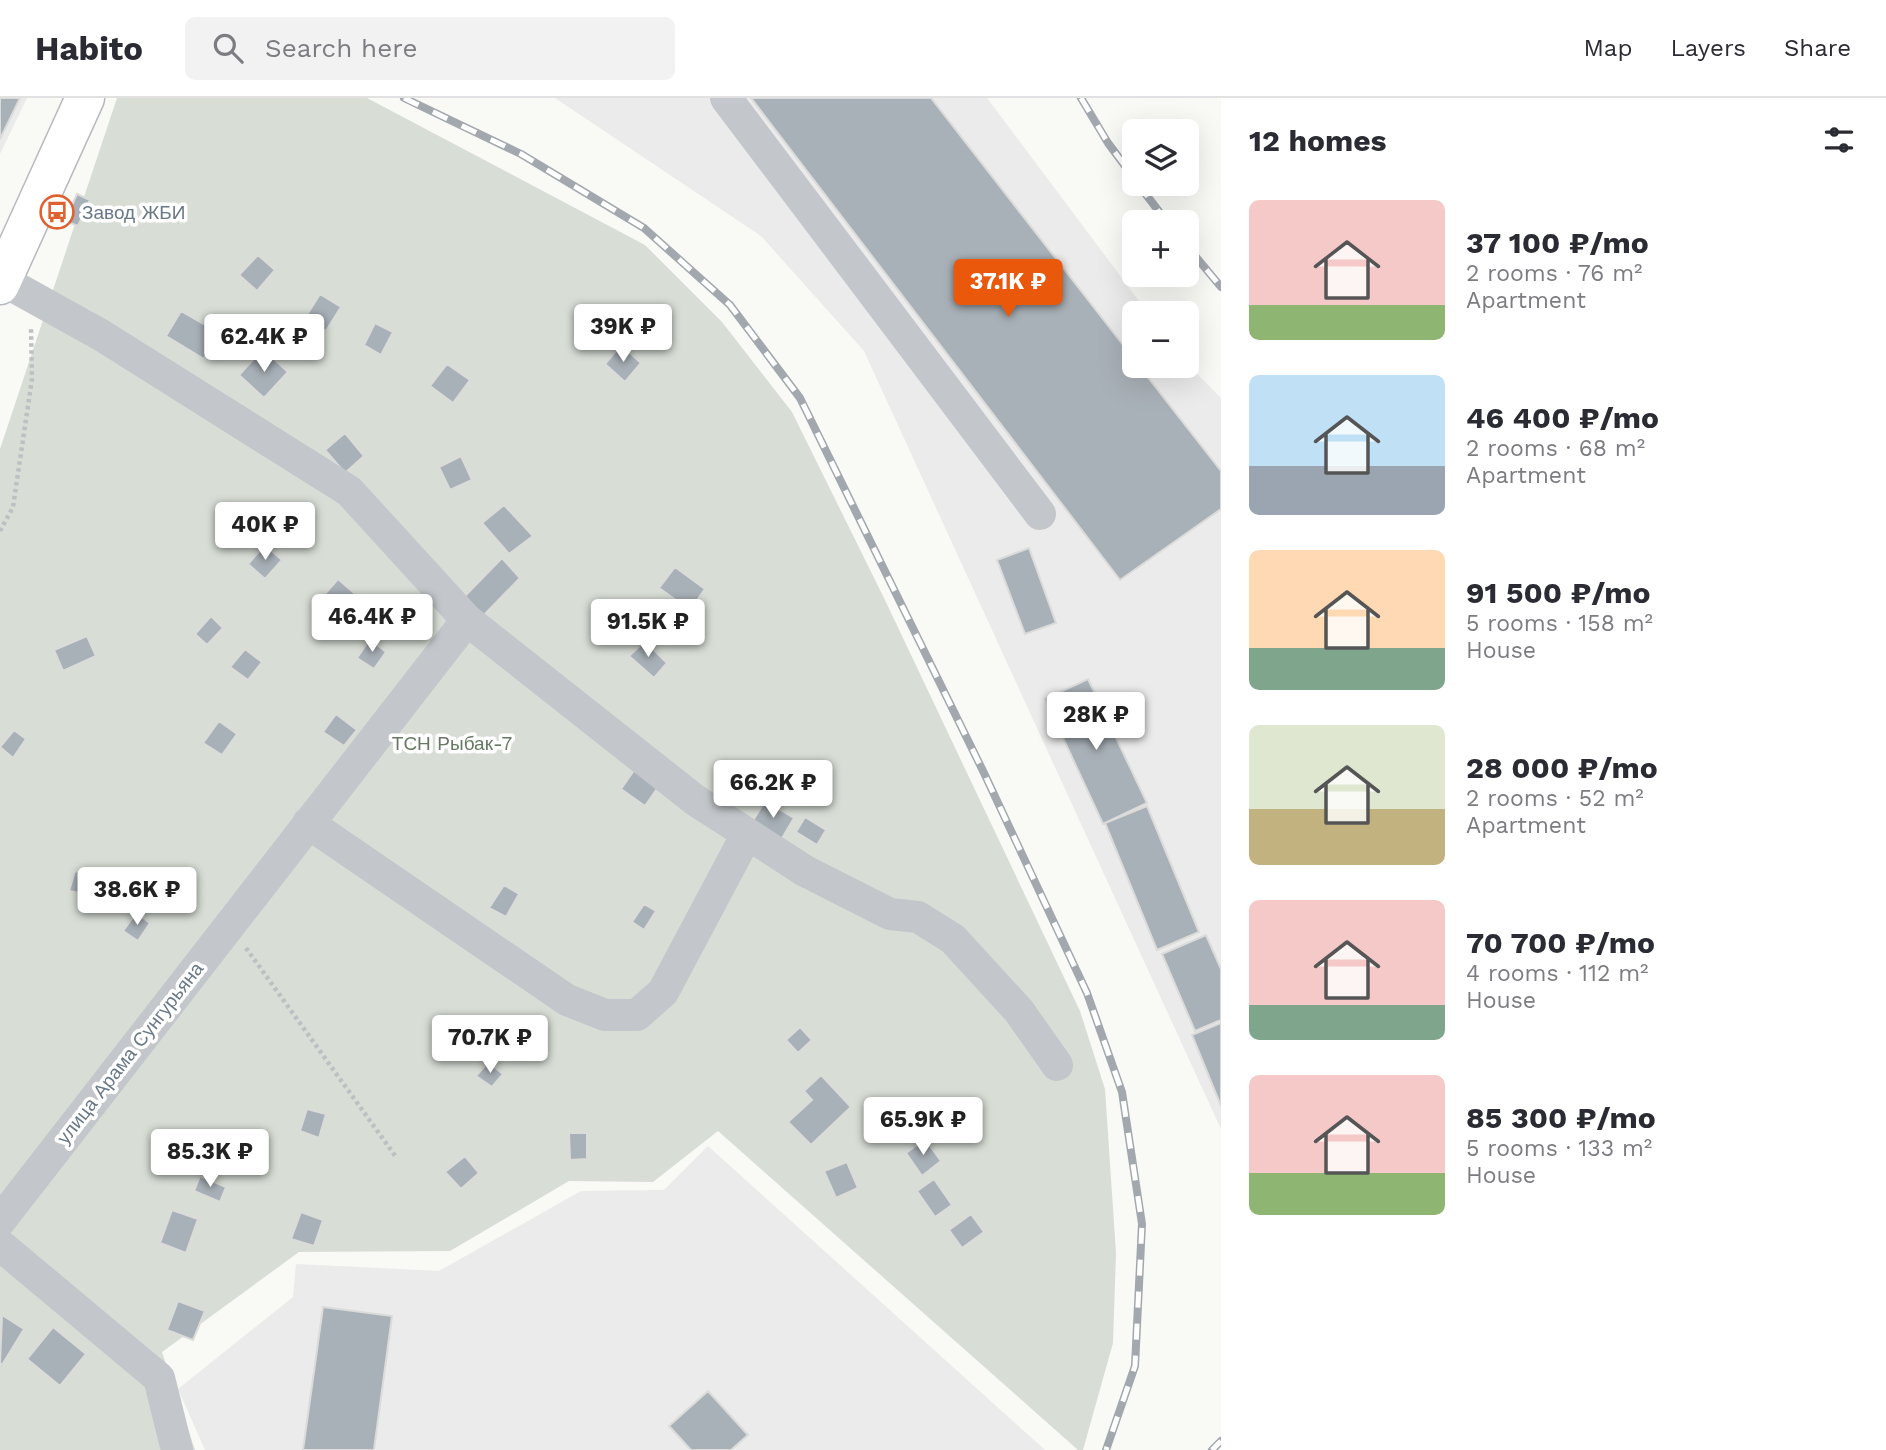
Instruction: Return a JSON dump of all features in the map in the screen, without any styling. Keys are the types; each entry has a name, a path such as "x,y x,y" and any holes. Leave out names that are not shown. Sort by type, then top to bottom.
{"main road":[{"path":"11,287 85,98"}],"lane":[{"path":"726,98 1040,514"},
{"path":"11,287 101,335 349,491 467,620 695,800 805,871 890,914 918,917 953,939 1018,1011 1057,1065"},
{"name":"улица Арама Сунгурьяна","path":"0,1221 467,620"},
{"path":"308,823 568,1000 605,1015 637,1015 663,992 747,834"},
{"path":"0,1245 159,1378 177,1450"}],"path":[{"path":"0,531 13,507 32,379 11,287"},
{"path":"229,924 396,1157"}],"shaded area":[{"path":"0,98 27,98 0,154"},
{"path":"555,98 987,98 1122,278 1122,287 1129,287 1139,301 1122,301 1122,378 1199,376 1221,398 1221,1129 864,351 761,236"},
{"path":"708,1146 1045,1450 205,1450 178,1389 293,1297 296,1264 439,1271 581,1191 664,1190"}],"green space":[{"name":"ТСН Рыбак-7","path":"117,98 367,98 645,245 722,322 792,412 884,598 1080,1011 1105,1089 1116,1253 1113,1343 1083,1450 1078,1450 718,1131 653,1182 569,1181 450,1251 299,1252 162,1352 195,1450 0,1450 0,449"}],"building":[{"path":"0,98 20,98 0,139"},
{"path":"751,98 931,98 1122,344 1122,378 1148,378 1221,471 1221,509 1120,580"},
{"path":"77,194 90,200 78,226 65,221"},
{"path":"258,255 275,270 257,291 239,275"},
{"path":"320,294 341,307 326,331 305,318"},
{"path":"181,311 219,333 204,359 166,336"},
{"path":"375,323 393,332 381,355 364,345"},
{"path":"621,345 641,363 625,382 605,364"},
{"path":"263,349 288,372 264,398 239,375"},
{"path":"447,364 470,380 453,403 430,386"},
{"path":"345,433 364,456 345,473 325,450"},
{"path":"461,456 472,480 450,490 439,467"},
{"path":"504,505 533,536 509,554 482,523"},
{"path":"265,545 282,560 265,579 248,564"},
{"path":"1029,548 1056,623 1025,634 997,560"},
{"path":"502,558 520,578 483,616 462,599"},
{"path":"675,567 705,589 690,610 659,588"},
{"path":"338,579 361,599 347,615 324,595"},
{"path":"211,616 223,628 207,645 195,634"},
{"path":"87,636 96,656 63,671 54,650"},
{"path":"370,639 386,652 374,669 357,658"},
{"path":"645,641 667,663 654,678 629,656"},
{"path":"245,649 262,662 248,680 230,667"},
{"path":"1088,679 1147,803 1103,824 1045,699"},
{"path":"336,714 357,730 344,746 323,732"},
{"path":"219,721 237,734 222,755 203,743"},
{"path":"14,730 26,739 13,758 0,747"},
{"path":"637,766 661,783 645,806 621,789"},
{"path":"765,801 794,818 781,840 752,822"},
{"path":"1147,806 1199,932 1157,950 1105,823"},
{"path":"805,817 826,830 817,845 796,832"},
{"path":"75,871 95,876 90,895 69,891"},
{"path":"504,885 519,894 506,917 489,908"},
{"path":"644,904 656,911 644,930 632,922"},
{"path":"136,913 150,923 138,941 123,931"},
{"path":"1206,935 1221,969 1221,1020 1195,1031 1162,954"},
{"path":"1221,1023 1221,1106 1192,1035"},
{"path":"800,1027 812,1040 798,1053 786,1040"},
{"path":"488,1062 503,1074 492,1087 476,1076"},
{"path":"821,1075 851,1107 811,1145 788,1122 812,1100 804,1091"},
{"path":"307,1109 326,1114 319,1138 300,1131"},
{"path":"569,1133 587,1133 587,1159 570,1160"},
{"path":"925,1139 941,1161 922,1176 906,1153"},
{"path":"465,1156 479,1173 461,1189 445,1172"},
{"path":"847,1162 858,1188 836,1198 824,1171"},
{"path":"200,1176 226,1187 220,1202 194,1191"},
{"path":"934,1179 952,1205 935,1217 917,1191"},
{"path":"172,1210 198,1219 186,1253 160,1243"},
{"path":"301,1212 323,1220 314,1246 291,1239"},
{"path":"971,1214 984,1232 962,1248 949,1230"},
{"path":"178,1301 205,1311 193,1340 167,1330"},
{"path":"323,1307 392,1316 374,1450 303,1450"},
{"path":"2,1315 24,1329 2,1365 0,1363"},
{"path":"53,1327 86,1354 60,1386 27,1359"},
{"path":"708,1391 748,1435 731,1450 691,1450 669,1426"}],"railway":[{"path":"404,98 521,154 644,228 730,305 800,398 984,773 1087,993 1122,1092 1142,1224 1135,1366 1106,1450"},
{"path":"1081,98 1122,162"},
{"path":"1147,196 1158,210"},
{"path":"1199,261 1221,287"},
{"path":"1212,1450 1221,1441"}],"place":[{"name":"Завод ЖБИ","path":"57,212"}]}
